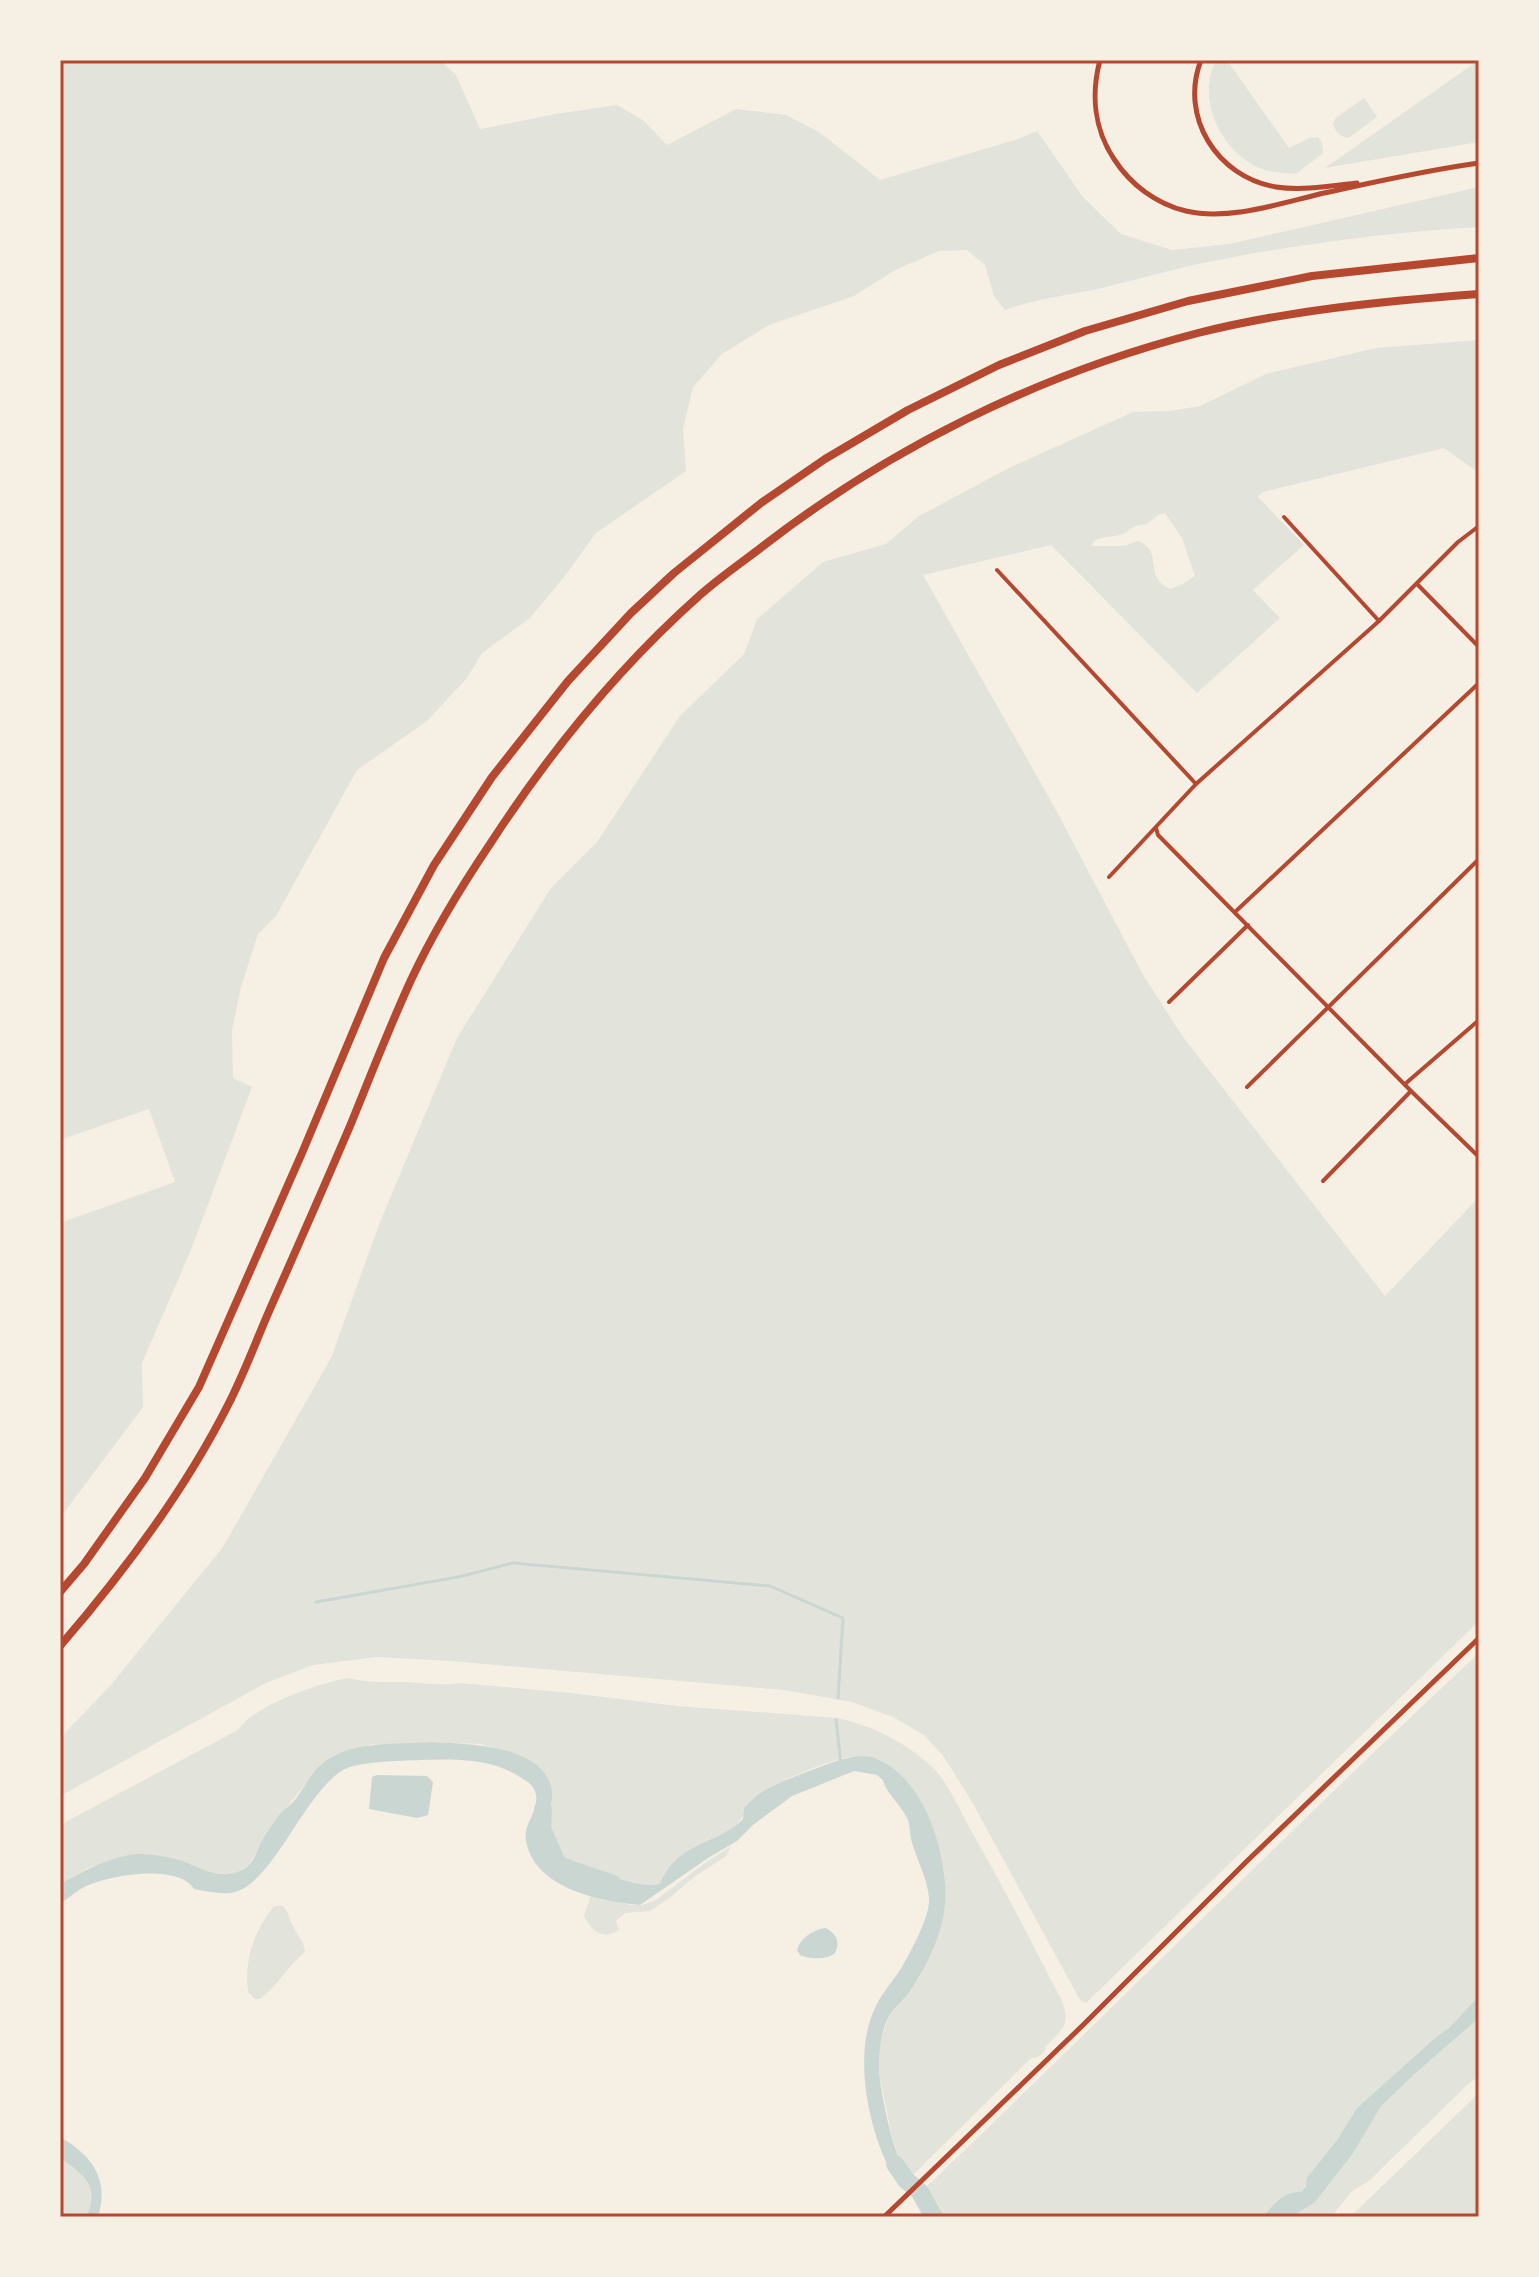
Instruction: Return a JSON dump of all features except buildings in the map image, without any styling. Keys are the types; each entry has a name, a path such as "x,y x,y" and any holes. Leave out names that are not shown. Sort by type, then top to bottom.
{"highway":[{"path":"60,1592 84,1564 145,1478 199,1387 384,958 434,865 492,777 568,681 631,613 674,573 761,503 825,459 908,410 999,365 1085,331 1188,301 1312,276 1479,258"},
{"path":"60,1646 107,1591 174,1498 228,1405 412,977 463,885 518,800 591,708 652,641 702,593 829,498 923,441 1015,396 1095,365 1198,333 1317,310 1479,294"}],"street":[{"path":"1100,60 1095,95 1104,142 1119,167 1142,190 1173,207 1200,213 1249,210 1479,161"},
{"path":"1201,60 1195,81 1200,125 1213,150 1234,170 1259,183 1287,188 1382,180"},
{"path":"1284,517 1379,621"},
{"path":"1109,877 1196,784 1379,621 1458,542 1479,526"},
{"path":"997,570 1196,784"},
{"path":"1417,584 1479,647"},
{"path":"1235,912 1479,683"},
{"path":"1156,828 1158,835 1479,1157"},
{"path":"1247,1087 1479,859"},
{"path":"1169,1002 1248,925"},
{"path":"1404,1084 1479,1020"},
{"path":"1323,1181 1411,1091"},
{"path":"884,2217 1479,1638"}],"shaded area":[{"path":"60,60 440,60 456,75 480,129 617,105 644,121 667,145 736,109 786,115 819,132 880,180 1037,131 1083,197 1121,234 1172,250 1229,244 1479,187 1479,227 1379,235 1246,255 1005,310 994,296 985,265 967,250 939,251 895,270 854,296 769,325 722,354 693,387 683,429 686,471 596,533 530,618 482,653 467,678 427,721 357,770 276,916 258,934 241,987 232,1030 233,1078 252,1087 191,1250 142,1363 143,1407 60,1518 60,1223 175,1182 149,1109 60,1140"},
{"path":"1216,60 1232,60 1229,63 1289,148 1318,137 1323,153 1296,174 1263,169 1241,156 1221,133 1210,104 1211,74"},
{"path":"1479,60 1479,142 1325,168"},
{"path":"1364,98 1377,117 1349,138 1341,135 1333,123 1336,118"},
{"path":"1479,340 1479,473 1444,448 1263,492 1258,497 1304,545 1253,590 1280,618 1197,693 1051,545 923,575 1056,810 1142,973 1183,1037 1385,1296 1479,1197 1479,1621 1086,2003 1080,2000 972,1802 944,1757 924,1735 893,1717 852,1702 783,1690 376,1657 313,1665 266,1683 60,1796 60,1738 110,1686 223,1547 331,1358 380,1222 457,1038 551,888 597,842 680,716 744,654 757,619 823,562 886,544 919,516 1009,468 1133,412 1200,406 1266,374 1376,348","holes":["1165,513 1182,538 1195,576 1170,589 1157,578 1153,557 1146,545 1138,541 1123,546 1091,546 1095,540 1146,525"]},
{"path":"1479,1653 1479,1996 1449,2028 1357,2108 1301,2192 1283,2197 1263,2217 943,2217 938,2204 925,2188"},
{"path":"348,1678 378,1682 460,1683 677,1706 838,1718 887,1736 930,1765 947,1786 1062,2001 1066,2016 1063,2027 1040,2056 1030,2059 913,2175 900,2161 878,2067 881,2039 888,2018 920,1976 933,1950 938,1843 914,1791 852,1757 807,1771 764,1791 732,1829 682,1855 666,1871 660,1884 654,1885 610,1876 579,1875 555,1858 542,1837 550,1811 521,1756 481,1744 431,1742 385,1746 372,1744 323,1762 271,1827 249,1865 241,1871 210,1873 179,1860 141,1854 90,1867 60,1884 60,1825 238,1730 272,1704 305,1690"},
{"path":"431,1742 502,1750 520,1755 535,1764 546,1775 552,1791 542,1839 554,1858 581,1875 609,1876 648,1885 660,1884 666,1871 682,1855 734,1827 743,1819 744,1808 773,1786 853,1757 877,1759 893,1768 917,1795 934,1829 943,1866 946,1897 937,1940 918,1979 887,2020 880,2045 880,2082 890,2129 901,2162 913,2175 903,2185 889,2169 874,2129 866,2086 865,2044 876,2006 920,1932 929,1897 908,1820 877,1775 854,1771 792,1796 737,1841 640,1905 589,1896 555,1881 542,1871 526,1841 536,1801 532,1786 497,1766 446,1760 380,1762 343,1770 328,1782 273,1859 245,1888 230,1893 212,1892 194,1889 174,1876 126,1875 83,1888 60,1904 60,1884 119,1857 145,1854 167,1857 218,1874 245,1869 277,1818 324,1762 362,1747"},
{"path":"427,1776 433,1782 428,1815 417,1818 369,1809 372,1777"},
{"path":"731,1846 726,1856 650,1911 625,1913 616,1921 619,1930 613,1933 598,1933 584,1915 591,1896 595,1894 630,1905 656,1900"},
{"path":"274,1906 283,1906 302,1940 305,1952 266,1994 255,1999 248,1992 249,1957 261,1925"},
{"path":"826,1928 837,1940 834,1954 817,1958 800,1955 797,1950 804,1938"},
{"path":"1479,1996 1479,2018 1381,2106 1354,2152 1315,2202 1291,2217 1263,2217 1284,2196 1301,2192 1307,2178 1357,2108 1449,2028"},
{"path":"1479,2018 1479,2076 1370,2180 1351,2192 1331,2217 1291,2217 1354,2152 1381,2106"},
{"path":"1479,2093 1479,2217 1350,2217"},
{"path":"60,2137 81,2152 96,2170 102,2191 98,2217 86,2217 91,2189 83,2176 60,2158"},
{"path":"60,2158 88,2182 92,2197 86,2217 60,2217"}],"waterway":[{"path":"316,1602 458,1577 513,1563 770,1586 843,1618 838,1698"},
{"path":"836,1720 841,1764"},
{"path":"543,1809 542,1829 558,1865 613,1884"},
{"path":"895,2164 906,2180 920,2192 934,2217"}]}
